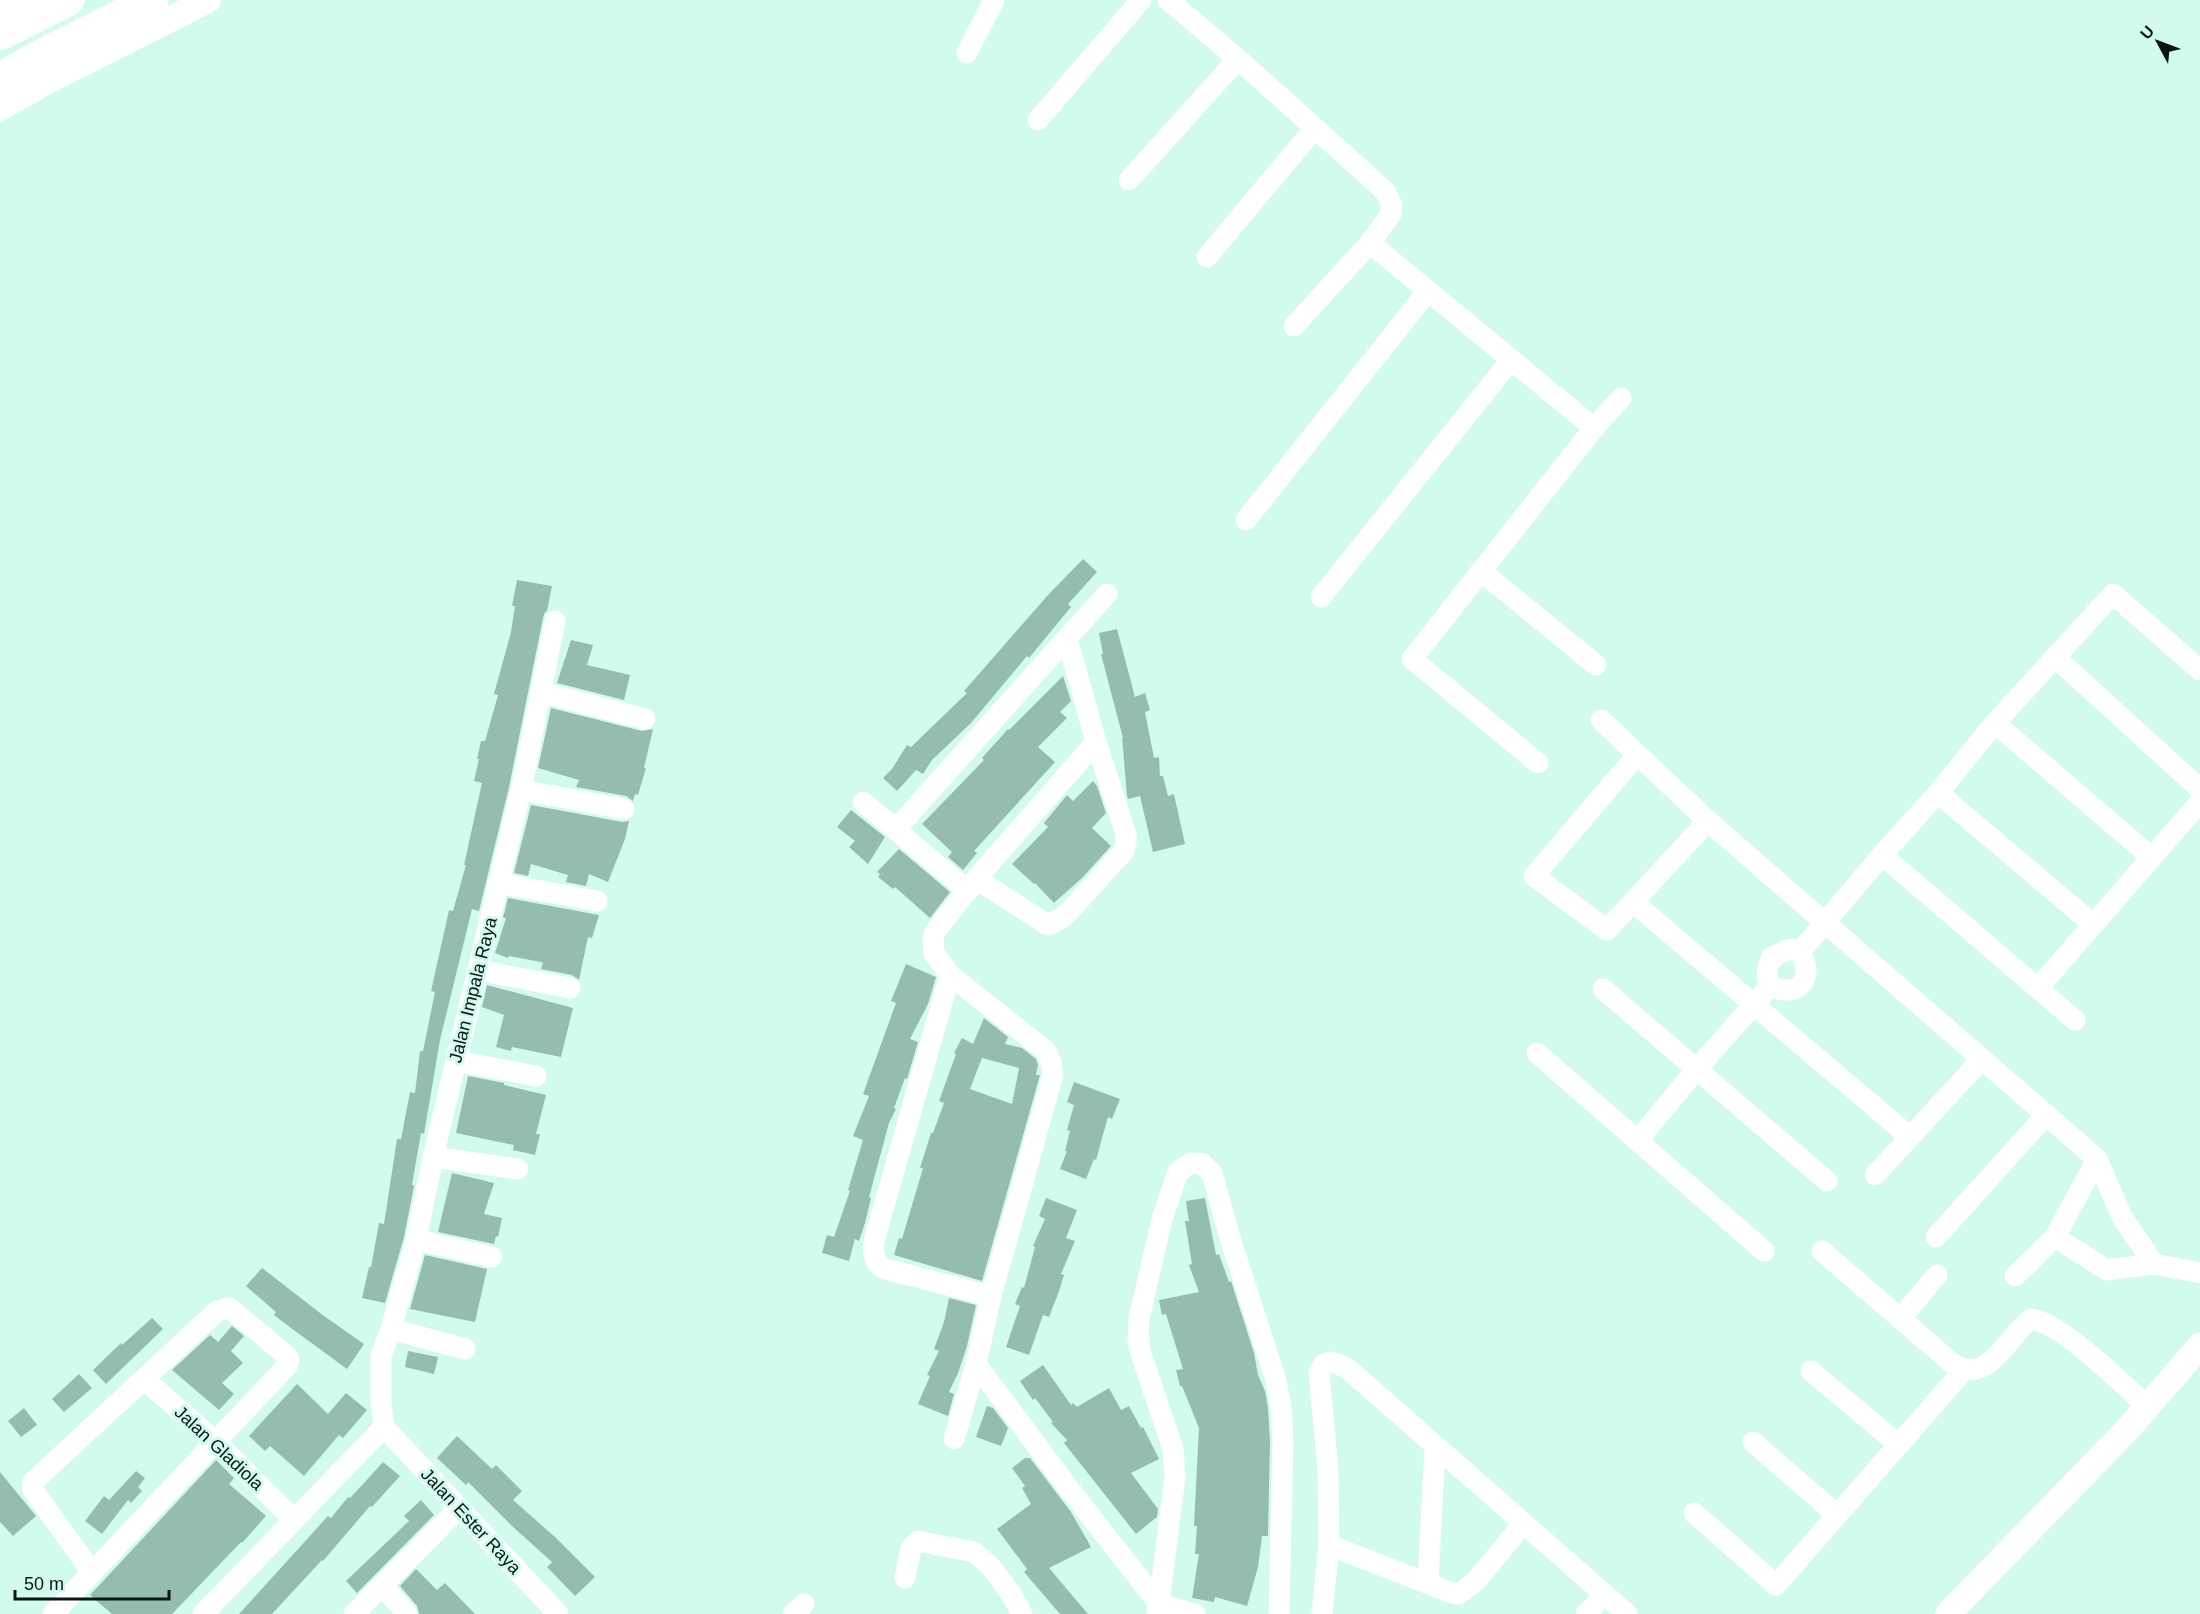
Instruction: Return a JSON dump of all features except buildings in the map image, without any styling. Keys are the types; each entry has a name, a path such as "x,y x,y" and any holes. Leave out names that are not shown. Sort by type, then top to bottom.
{"highway":[{"path":"0,34 68,0"},
{"path":"0,79 152,0"}],"street":[{"path":"0,9 17,0"},
{"path":"0,108 48,81 208,0"},
{"path":"967,53 994,0"},
{"path":"1038,120 1141,0"},
{"path":"1168,0 1385,190 1392,205 1391,214 1370,243 1294,326"},
{"path":"1129,180 1238,59"},
{"path":"1208,257 1314,129"},
{"path":"1370,243 1594,428"},
{"path":"1246,520 1428,291"},
{"path":"1321,597 1510,360"},
{"path":"1538,763 1412,659 1594,428 1622,398"},
{"path":"1481,571 1596,665"},
{"path":"896,830 1107,594"},
{"path":"1800,952 1938,793 1995,723 2112,594 2200,670"},
{"name":"Jalan Impala Raya","path":"384,1427 381,1403 381,1356 416,1240 433,1157 521,790 555,621"},
{"path":"863,802 896,830 972,885 1048,925 1064,917 1124,851 1126,834 1096,742 1067,638"},
{"path":"2055,657 2200,789"},
{"path":"540,692 645,719"},
{"path":"1601,720 1708,821 2097,1159 2122,1217 2154,1264"},
{"path":"1995,723 2151,857"},
{"path":"954,1439 976,1364 991,1296 1053,1075 1046,1051 950,975 934,953 933,940 935,932 972,885 1096,742"},
{"path":"1637,755 1534,876 1607,930 1708,821"},
{"path":"521,790 624,809"},
{"path":"1938,793 2093,924"},
{"path":"2038,988 2200,802"},
{"path":"1882,855 2075,1020"},
{"path":"498,884 597,901"},
{"path":"1634,902 1910,1137"},
{"path":"1783,951 1800,952 1806,962 1807,971 1801,984 1789,991 1770,986 1767,970 1772,957 1783,951"},
{"path":"478,970 570,988"},
{"path":"950,975 875,1237 874,1258 879,1266 895,1273 991,1296"},
{"path":"1637,1141 1770,986"},
{"path":"1603,989 1827,1181"},
{"path":"1537,1053 1764,1251"},
{"path":"1875,1175 1982,1059"},
{"path":"456,1061 536,1076"},
{"path":"1936,1237 2046,1115"},
{"path":"433,1157 518,1169"},
{"path":"2015,1276 2055,1237 2097,1159"},
{"path":"1157,1609 1175,1477 1174,1460 1171,1442 1141,1354 1138,1339 1139,1318 1162,1219 1178,1172 1191,1163 1202,1164 1212,1173 1230,1238 1275,1377 1281,1406 1283,1441 1279,1614"},
{"path":"2055,1237 2107,1270 2154,1264 2200,1273"},
{"path":"416,1240 492,1257"},
{"path":"1822,1251 1953,1364 1964,1370 1981,1368 1990,1364 2023,1325 2031,1319 2042,1320 2066,1335 2148,1407"},
{"path":"1900,1318 1937,1275"},
{"path":"53,1614 285,1369 289,1362 287,1356 232,1310 222,1308 144,1378 33,1484 33,1490 92,1572"},
{"path":"391,1329 465,1349"},
{"path":"1948,1614 2127,1430 2200,1346"},
{"path":"1322,1614 1329,1545 1328,1470 1319,1372 1324,1364 1332,1362 1347,1368 1627,1614"},
{"path":"976,1364 1157,1609 1195,1614"},
{"path":"1694,1514 1776,1585 1964,1370"},
{"path":"1811,1371 1899,1444"},
{"name":"Jalan Gladiola","path":"144,1378 217,1443 293,1519"},
{"path":"202,1614 384,1427"},
{"name":"Jalan Ester Raya","path":"384,1427 558,1614"},
{"path":"1753,1442 1837,1515"},
{"path":"1428,1583 1435,1446"},
{"path":"354,1614 459,1508"},
{"path":"1329,1545 1455,1594 1467,1589 1523,1524"},
{"path":"905,1578 911,1548 918,1541 974,1552 991,1567 1011,1594 1022,1614"},
{"path":"382,1585 408,1614"},
{"path":"1586,1614 1604,1595"}]}
